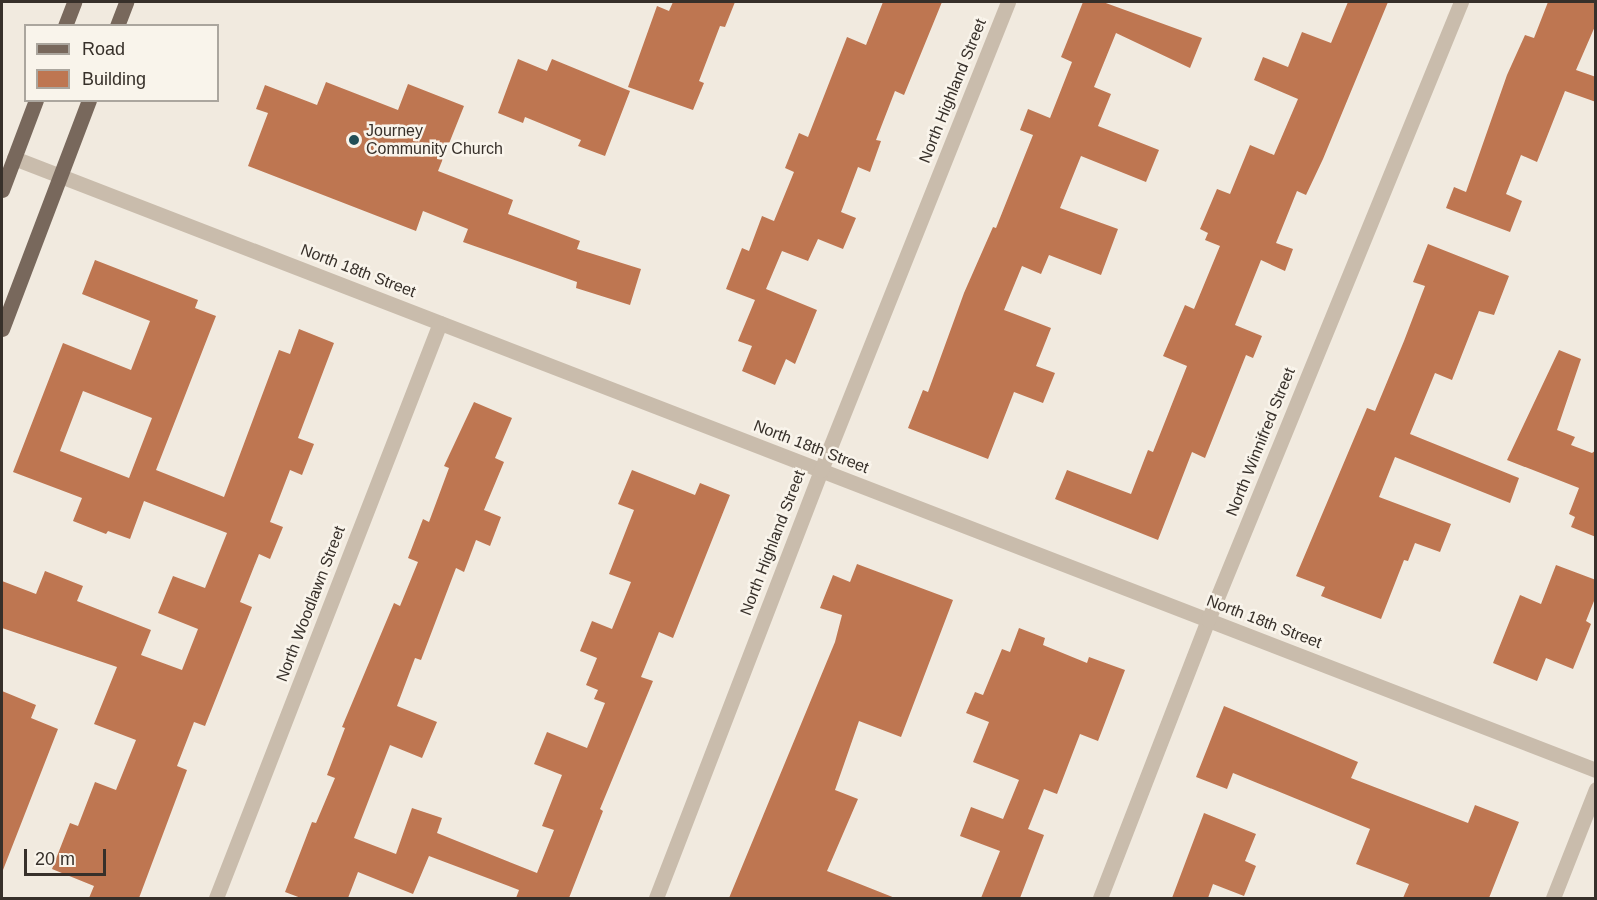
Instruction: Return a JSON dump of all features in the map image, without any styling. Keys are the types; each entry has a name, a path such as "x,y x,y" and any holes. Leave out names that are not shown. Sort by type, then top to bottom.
{"main road":[{"path":"66,24 74,2"},
{"path":"118,24 126,2"},
{"path":"2,190 35,102"},
{"path":"2,329 87,102"}],"street":[{"name":"North Highland Street","path":"656,898 821,470 1008,2"},
{"name":"North Winnifred Street","path":"1100,898 1208,620 1461,2"},
{"name":"North 18th Street","path":"14,158 1596,770"},
{"name":"North Woodlawn Street","path":"216,898 440,323"},
{"path":"1553,898 1596,789"}],"building":[{"path":"673,2 735,2 725,27 720,26 699,81 704,83 693,110 628,87 657,6 669,11"},
{"path":"883,2 942,2 904,95 895,91 876,140 881,141 870,172 858,167 841,212 856,218 843,249 818,239 808,261 782,251 766,289 817,310 795,364 786,359 775,385 742,371 752,346 738,341 755,300 726,289 742,248 749,251 762,216 774,221 794,172 785,168 799,133 808,137 847,37 866,45"},
{"path":"1083,2 1103,2 1202,38 1190,68 1116,33 1094,87 1111,94 1098,126 1159,150 1146,182 1081,156 1060,208 1118,229 1101,275 1049,255 1041,274 1022,266 1004,310 1051,328 1036,366 1055,373 1043,403 1014,392 988,459 908,428 923,390 928,392 964,293 993,227 996,228 1033,135 1020,130 1028,109 1050,118 1072,62 1061,57"},
{"path":"1348,2 1388,2 1323,159 1306,195 1297,191 1276,243 1293,249 1285,271 1261,260 1235,325 1262,336 1253,358 1246,355 1205,458 1192,452 1158,540 1055,499 1067,470 1131,494 1148,450 1153,452 1187,366 1163,356 1185,305 1194,309 1220,246 1205,240 1208,233 1200,229 1217,189 1230,194 1250,145 1274,155 1298,99 1254,80 1263,57 1288,67 1302,32 1331,43"},
{"path":"1548,2 1596,2 1596,24 1576,70 1596,77 1596,102 1565,91 1537,162 1521,155 1506,194 1522,201 1510,232 1446,208 1454,187 1466,192 1507,75 1525,35 1534,38"},
{"path":"518,59 547,71 552,59 630,91 605,156 578,146 581,140 525,117 523,123 498,113"},
{"name":"Journey Community Church","path":"326,82 398,110 408,84 464,106 438,171 513,200 508,214 580,241 577,249 641,269 630,305 576,288 577,282 463,242 468,229 423,211 416,231 248,166 268,113 256,109 265,85 317,105"},
{"path":"1428,244 1509,276 1494,315 1479,311 1452,380 1435,373 1410,434 1519,478 1510,503 1395,457 1379,497 1451,524 1440,552 1415,543 1408,561 1404,560 1381,619 1321,596 1325,587 1296,576 1367,408 1375,411 1404,341 1425,286 1413,282"},
{"path":"95,260 198,300 195,308 216,316 156,470 224,497 279,350 290,354 299,329 334,343 298,438 314,444 302,475 290,470 270,522 283,527 270,559 259,554 240,602 252,607 205,726 194,722 177,766 187,770 139,898 89,898 94,886 52,869 70,823 78,826 95,782 116,790 136,740 94,724 117,667 2,628 2,581 36,594 45,571 83,586 77,601 151,630 141,655 182,670 198,629 158,613 173,576 205,588 227,533 144,501 130,539 108,531 106,534 73,521 82,498 13,472 63,343 131,370 150,321 82,294","holes":["83,391 152,418 129,478 60,451"]},
{"path":"1559,350 1581,359 1557,430 1575,437 1571,445 1592,453 1596,450 1596,537 1571,527 1575,517 1569,514 1579,488 1507,460"},
{"path":"474,402 512,418 495,458 504,462 484,510 501,517 490,546 476,540 464,572 456,568 421,660 415,658 397,706 437,722 422,758 390,745 354,838 396,854 412,808 442,818 437,833 537,873 554,830 542,826 562,775 534,764 547,732 587,748 605,703 594,699 598,690 586,685 597,658 580,651 592,621 612,629 631,582 609,574 634,510 618,504 632,470 695,495 700,483 730,495 673,638 659,632 641,677 653,681 600,809 603,811 569,898 516,898 519,890 429,856 413,894 358,872 348,898 301,898 285,892 312,822 316,823 335,778 327,775 345,728 342,727 394,603 400,606 418,562 408,558 423,519 429,522 449,468 444,466"},
{"path":"857,564 953,600 901,737 859,721 835,790 858,799 827,871 895,898 729,898 835,642 842,615 820,608 833,575 850,582"},
{"path":"1556,565 1596,580 1596,596 1586,621 1591,624 1573,669 1546,658 1537,681 1493,663 1520,595 1541,604"},
{"path":"1019,628 1045,638 1043,645 1087,663 1089,657 1125,670 1098,741 1080,734 1057,794 1044,789 1028,829 1044,835 1020,898 981,898 1000,851 960,836 971,807 1003,819 1019,780 973,762 989,722 966,713 975,692 983,695 1002,649 1010,652"},
{"path":"2,691 36,705 31,718 58,729 3,870"},
{"path":"1224,706 1358,762 1351,778 1468,823 1475,805 1519,822 1489,898 1403,898 1409,884 1356,864 1370,829 1233,773 1227,789 1196,777"},
{"path":"1204,813 1256,834 1245,861 1256,866 1244,896 1213,884 1208,898 1172,898"}],"place":[{"name":"Journey Community Church","path":"354,140"}]}
